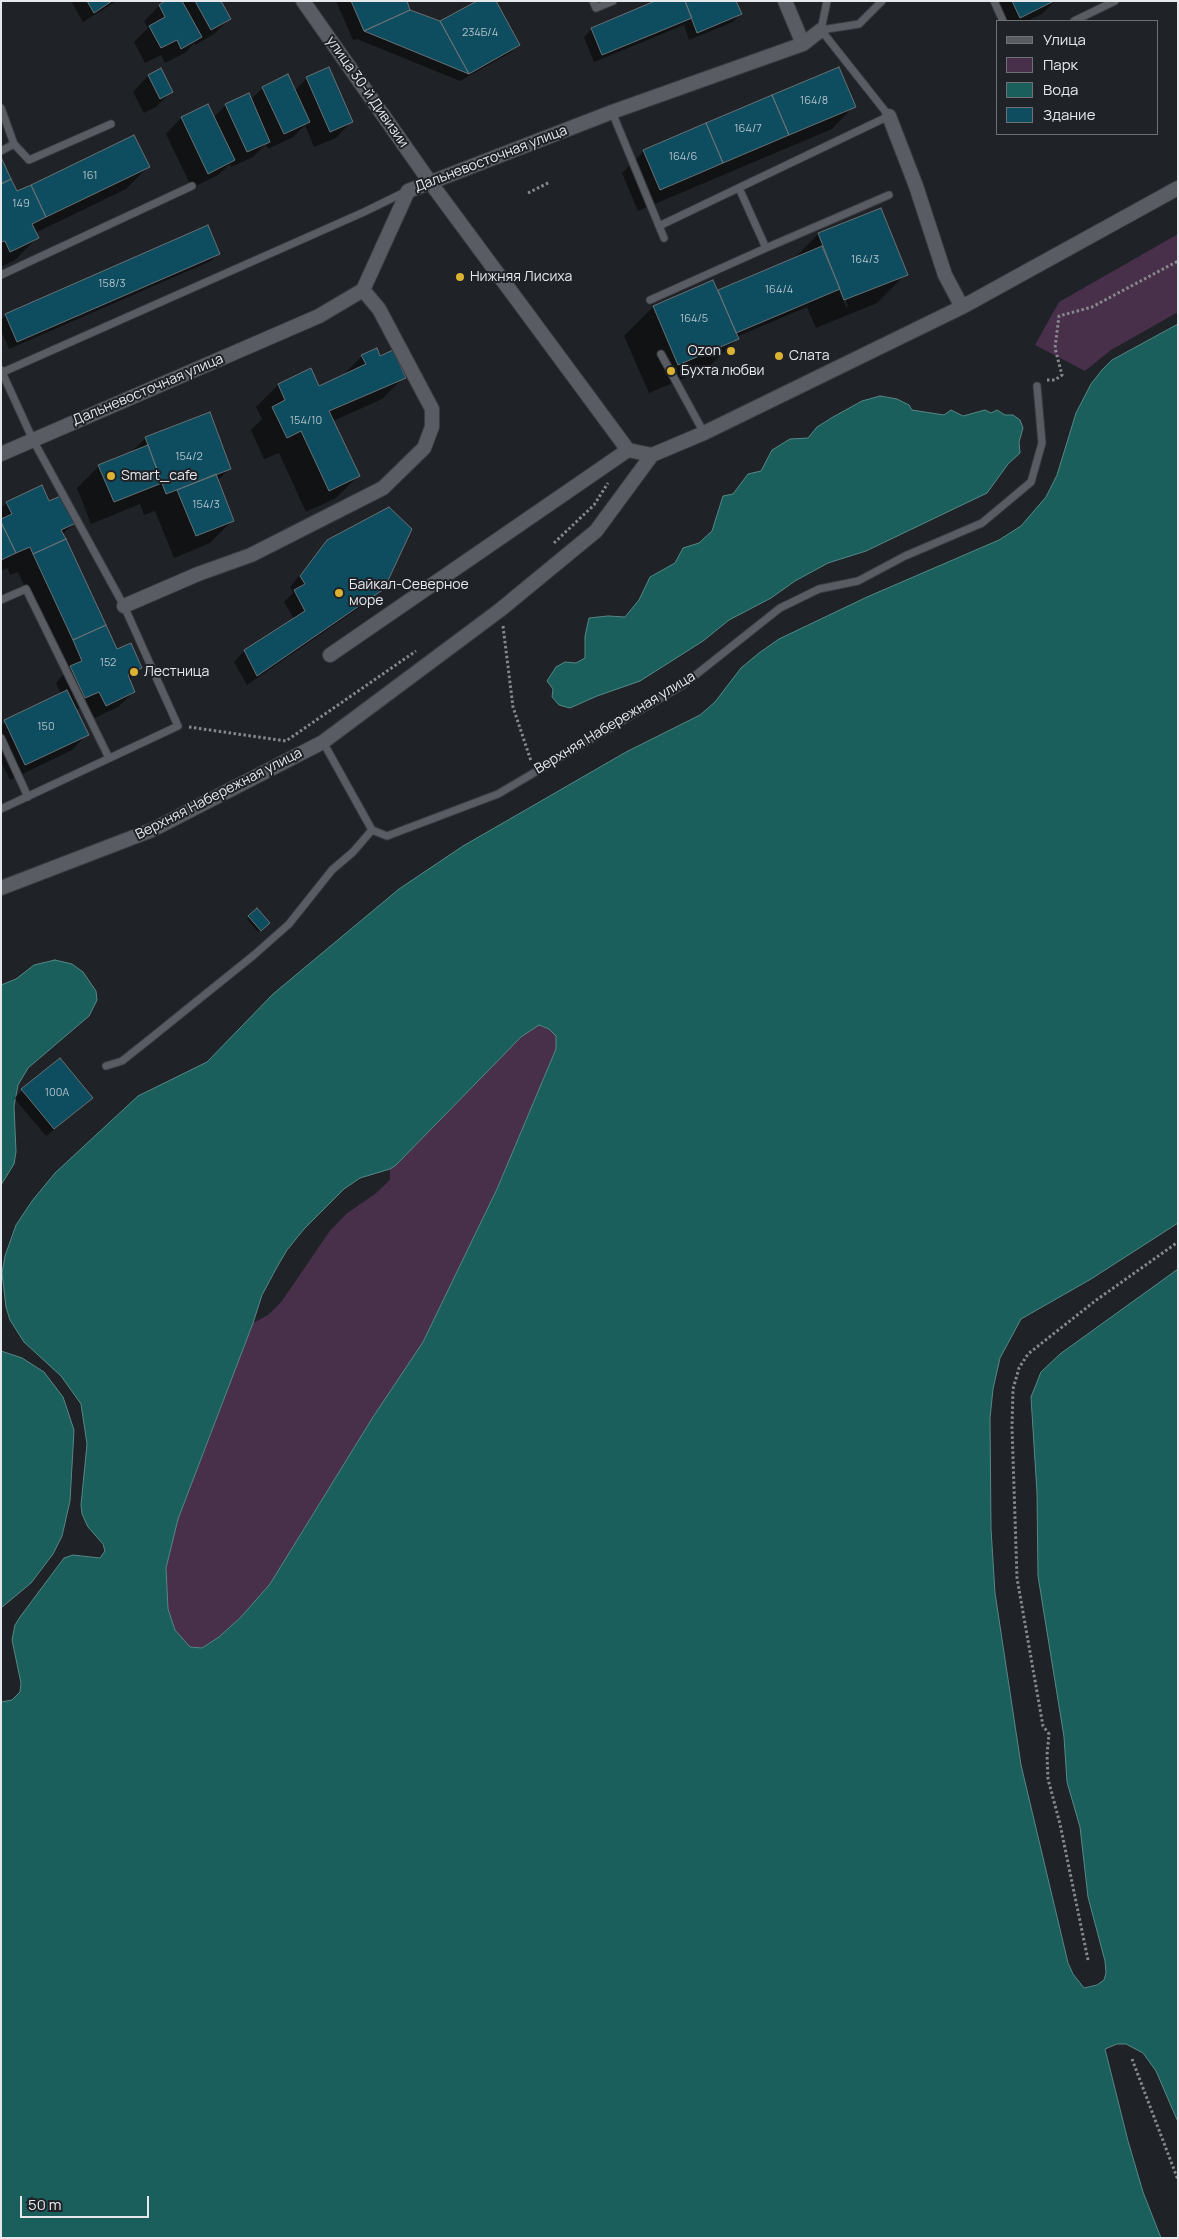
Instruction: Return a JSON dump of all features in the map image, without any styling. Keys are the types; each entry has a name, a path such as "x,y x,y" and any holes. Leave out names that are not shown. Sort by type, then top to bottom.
{"street":[{"name":"улица 30-й Дивизии","path":"303,1 430,182 628,450"},
{"path":"785,1 803,44"},
{"name":"Дальневосточная улица","path":"1,454 320,316 362,290 408,191 612,112 803,44 821,30"},
{"path":"889,116 916,186 945,275 962,306"},
{"path":"330,655 628,450 652,455 704,433 962,306 1178,188"},
{"path":"124,606 198,574 250,556 383,488 424,448 432,427 432,409 379,309 362,290"},
{"name":"Верхняя Набережная улица","path":"1,888 152,830 323,742 500,610 596,532 652,455"}],"lane":[{"path":"593,1 596,8 612,1"},
{"path":"821,30 827,1"},
{"path":"821,30 859,24 882,1"},
{"path":"994,1 1003,20"},
{"path":"1076,20 1116,1"},
{"path":"659,226 889,116 821,30"},
{"path":"1,108 14,144 29,160 112,124"},
{"path":"612,112 664,238"},
{"path":"1,151 14,144"},
{"path":"1,275 192,186"},
{"path":"739,188 766,248"},
{"path":"1,810 178,726 124,606 33,440 2,372 408,191"},
{"path":"650,300 889,195"},
{"path":"661,354 704,433"},
{"name":"Верхняя Набережная улица","path":"372,830 387,836 498,794 683,685 780,608 819,589 858,581 905,556 982,523 1031,482 1042,443 1037,386"},
{"path":"1,600 26,588 109,758"},
{"path":"1,738 28,797"},
{"path":"106,1066 122,1061 268,943 289,924 332,870 353,852 372,830 323,742"}],"path":[{"path":"528,193 550,182"},
{"path":"1037,386 1044,380 1055,380 1062,375 1055,348 1059,316 1092,307 1178,261"},
{"path":"552,546 594,505 609,482"},
{"path":"500,610 507,644 513,707 534,772"},
{"path":"178,726 286,741 421,648"},
{"path":"1088,1960 1060,1824 1048,1779 1047,1755 1049,1734 1042,1726 1018,1578 1012,1427 1014,1389 1019,1368 1028,1354 1095,1301 1178,1242"},
{"path":"1132,2059 1178,2180"}],"green space":[{"path":"1178,234 1178,312 1111,350 1085,371 1035,345 1059,302"},
{"path":"538,1025 549,1029 556,1036 556,1049 497,1189 423,1342 373,1417 270,1584 241,1617 219,1637 202,1648 190,1647 175,1630 168,1609 166,1568 178,1519 253,1323 268,1315 282,1301 329,1232 346,1214 375,1194 390,1180 390,1169 521,1037"}],"water":[{"path":"1178,324 1178,1223 1091,1279 1021,1319 1000,1358 993,1389 990,1418 991,1529 995,1593 1021,1765 1068,1963 1073,1974 1084,1988 1097,1985 1104,1980 1106,1973 1105,1961 1088,1897 1080,1827 1067,1782 1064,1737 1038,1576 1037,1493 1031,1397 1041,1372 1060,1354 1178,1269 1178,2122 1156,2071 1143,2053 1126,2044 1117,2044 1105,2049 1143,2192 1161,2238 1,2238 1,1702 12,1700 20,1692 21,1683 12,1640 15,1625 20,1617 64,1558 73,1555 100,1558 105,1551 103,1544 88,1527 82,1514 81,1505 87,1444 81,1404 61,1376 24,1342 10,1320 6,1307 2,1273 5,1256 16,1225 32,1201 55,1173 138,1096 207,1062 273,994 399,889 463,846 626,752 700,715 715,702 741,668 779,639 867,597 999,540 1021,526 1046,497 1057,475 1076,413 1091,384 1112,360","holes":["539,1025 549,1029 556,1036 556,1049 497,1189 423,1342 373,1417 270,1584 241,1617 219,1637 202,1648 190,1647 175,1630 168,1609 166,1568 178,1519 262,1295 277,1267 287,1250 304,1229 344,1189 360,1178 390,1169 396,1165 521,1037"]},
{"path":"880,396 897,399 909,405 912,410 944,415 951,410 963,416 985,410 991,413 997,410 1005,415 1013,415 1020,420 1023,428 1019,442 1020,453 1008,464 987,493 866,551 828,563 795,581 771,598 729,620 703,641 640,681 570,708 559,705 552,697 553,689 547,681 556,667 565,662 576,663 585,658 585,636 589,618 625,617 639,600 650,577 675,563 683,548 699,543 712,531 723,496 733,494 748,474 761,471 772,450 790,439 808,438 817,427 833,417 862,401"},
{"path":"55,960 72,964 83,972 96,991 97,1000 89,1016 28,1068 18,1085 14,1106 16,1152 14,1164 1,1185 1,985 16,979 34,965"},
{"path":"1,1351 22,1358 44,1372 63,1397 74,1430 70,1501 62,1536 53,1554 31,1583 1,1608"}],"building":[{"path":"87,1 112,1 94,13"},
{"path":"165,1 182,1 202,37 181,49 177,40 161,48 149,26 165,17 159,5"},
{"path":"195,1 221,1 231,19 211,30"},
{"path":"351,1 407,1 410,10 364,31"},
{"path":"477,1 496,1 520,45 469,74 440,21"},
{"path":"655,1 685,1 692,18 602,55 591,28"},
{"path":"685,1 736,1 742,14 697,33"},
{"path":"1012,1 1054,1 1020,18"},
{"path":"410,10 440,21 469,74 364,31"},
{"path":"329,67 353,122 330,132 306,77"},
{"path":"839,67 856,107 789,135 772,95"},
{"path":"161,68 173,92 160,99 148,75"},
{"path":"288,74 310,122 284,134 262,87"},
{"path":"249,93 270,142 247,152 225,104"},
{"path":"772,95 789,135 723,163 706,123"},
{"path":"208,104 235,160 208,174 181,117"},
{"path":"706,123 723,163 660,190 643,150"},
{"path":"134,135 150,167 46,217 31,185"},
{"path":"1,157 11,179 1,184"},
{"path":"11,179 17,191 31,185 46,217 32,224 39,238 10,252 5,241 1,242 1,184"},
{"path":"881,208 908,275 844,300 818,233"},
{"path":"208,225 220,254 17,342 5,314"},
{"path":"822,246 840,289 736,333 718,290"},
{"path":"713,280 739,339 678,365 653,306"},
{"path":"377,348 380,356 393,350 406,378 329,411 360,476 329,491 301,431 287,438 272,407 285,400 278,384 311,368 319,386 366,364 361,355"},
{"path":"210,412 231,469 166,494 145,437"},
{"path":"148,445 162,483 114,502 98,465"},
{"path":"216,474 234,521 196,536 177,490"},
{"path":"42,485 49,501 63,495 76,523 61,530 66,539 33,554 30,547 16,553 1,522 1,519 12,514 6,502"},
{"path":"389,507 412,529 384,589 257,676 244,650 305,611 294,590 305,584 300,576 327,540"},
{"path":"1,522 16,553 1,560"},
{"path":"66,539 106,625 73,640 33,554"},
{"path":"106,625 117,649 131,643 142,668 128,675 135,692 106,706 99,692 85,698 70,666 82,661 73,640"},
{"path":"67,690 89,735 25,765 4,720"},
{"path":"257,908 270,923 261,931 248,916"},
{"path":"60,1058 93,1098 54,1129 21,1089"}],"place":[{"name":"Нижняя Лисиха","path":"460,277"},
{"name":"Ozon","path":"731,351"},
{"name":"Слата","path":"779,356"},
{"name":"Бухта любви","path":"671,371"},
{"name":"Smart_cafe","path":"111,476"},
{"name":"Байкал-Северное море","path":"339,593"},
{"name":"Лестница","path":"134,672"}]}
